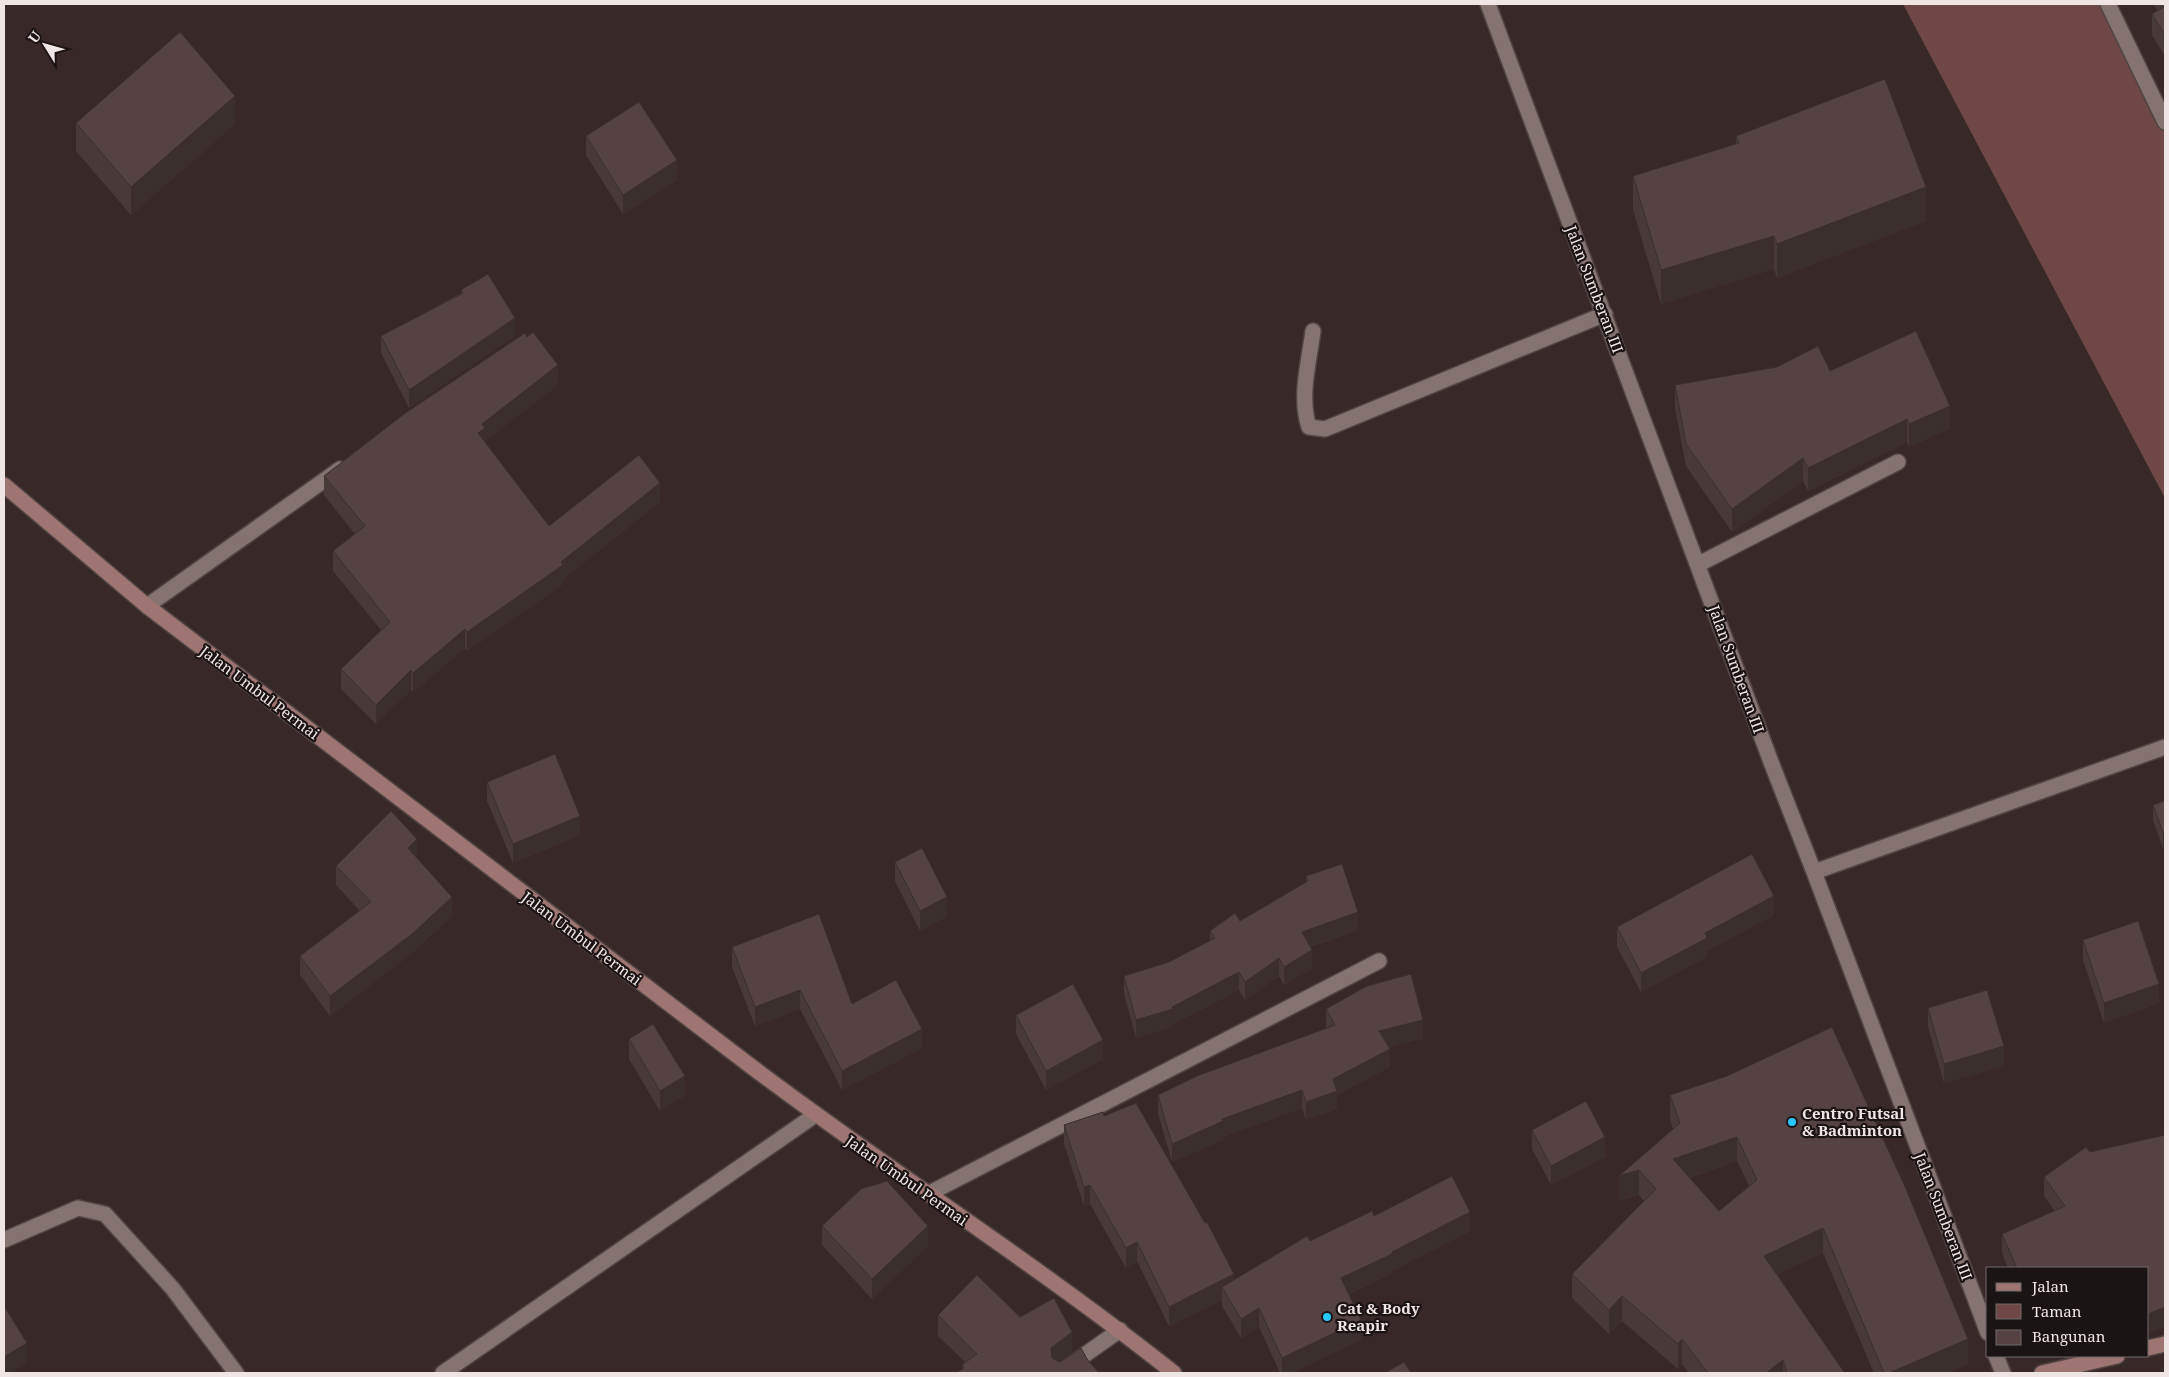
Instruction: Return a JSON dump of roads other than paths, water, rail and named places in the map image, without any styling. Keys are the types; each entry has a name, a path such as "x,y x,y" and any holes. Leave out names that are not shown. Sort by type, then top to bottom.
{"main road":[{"name":"Jalan Umbul Permai","path":"4,485 148,606 815,1115 1120,1330 1174,1373"},
{"path":"2149,1348 2165,1344"},
{"path":"2042,1373 2113,1357"}],"street":[{"name":"Jalan Sumberan III","path":"1488,4 1699,564 1771,762 1986,1328"},
{"path":"2108,4 2165,122"},
{"path":"1313,331 1305,387 1305,414 1309,427 1325,429 1605,314"},
{"path":"148,606 350,461"},
{"path":"1699,564 1898,462"},
{"path":"1814,872 2165,747"},
{"path":"928,1194 1379,961"},
{"path":"443,1373 815,1115"},
{"path":"4,1240 78,1208 105,1214 173,1289 236,1373"},
{"path":"1059,1373 1120,1330"},
{"path":"1996,1357 2003,1373"}],"place":[{"name":"Centro Futsal & Badminton","path":"1792,1122"},
{"name":"Cat & Body Reapir","path":"1327,1317"}]}
